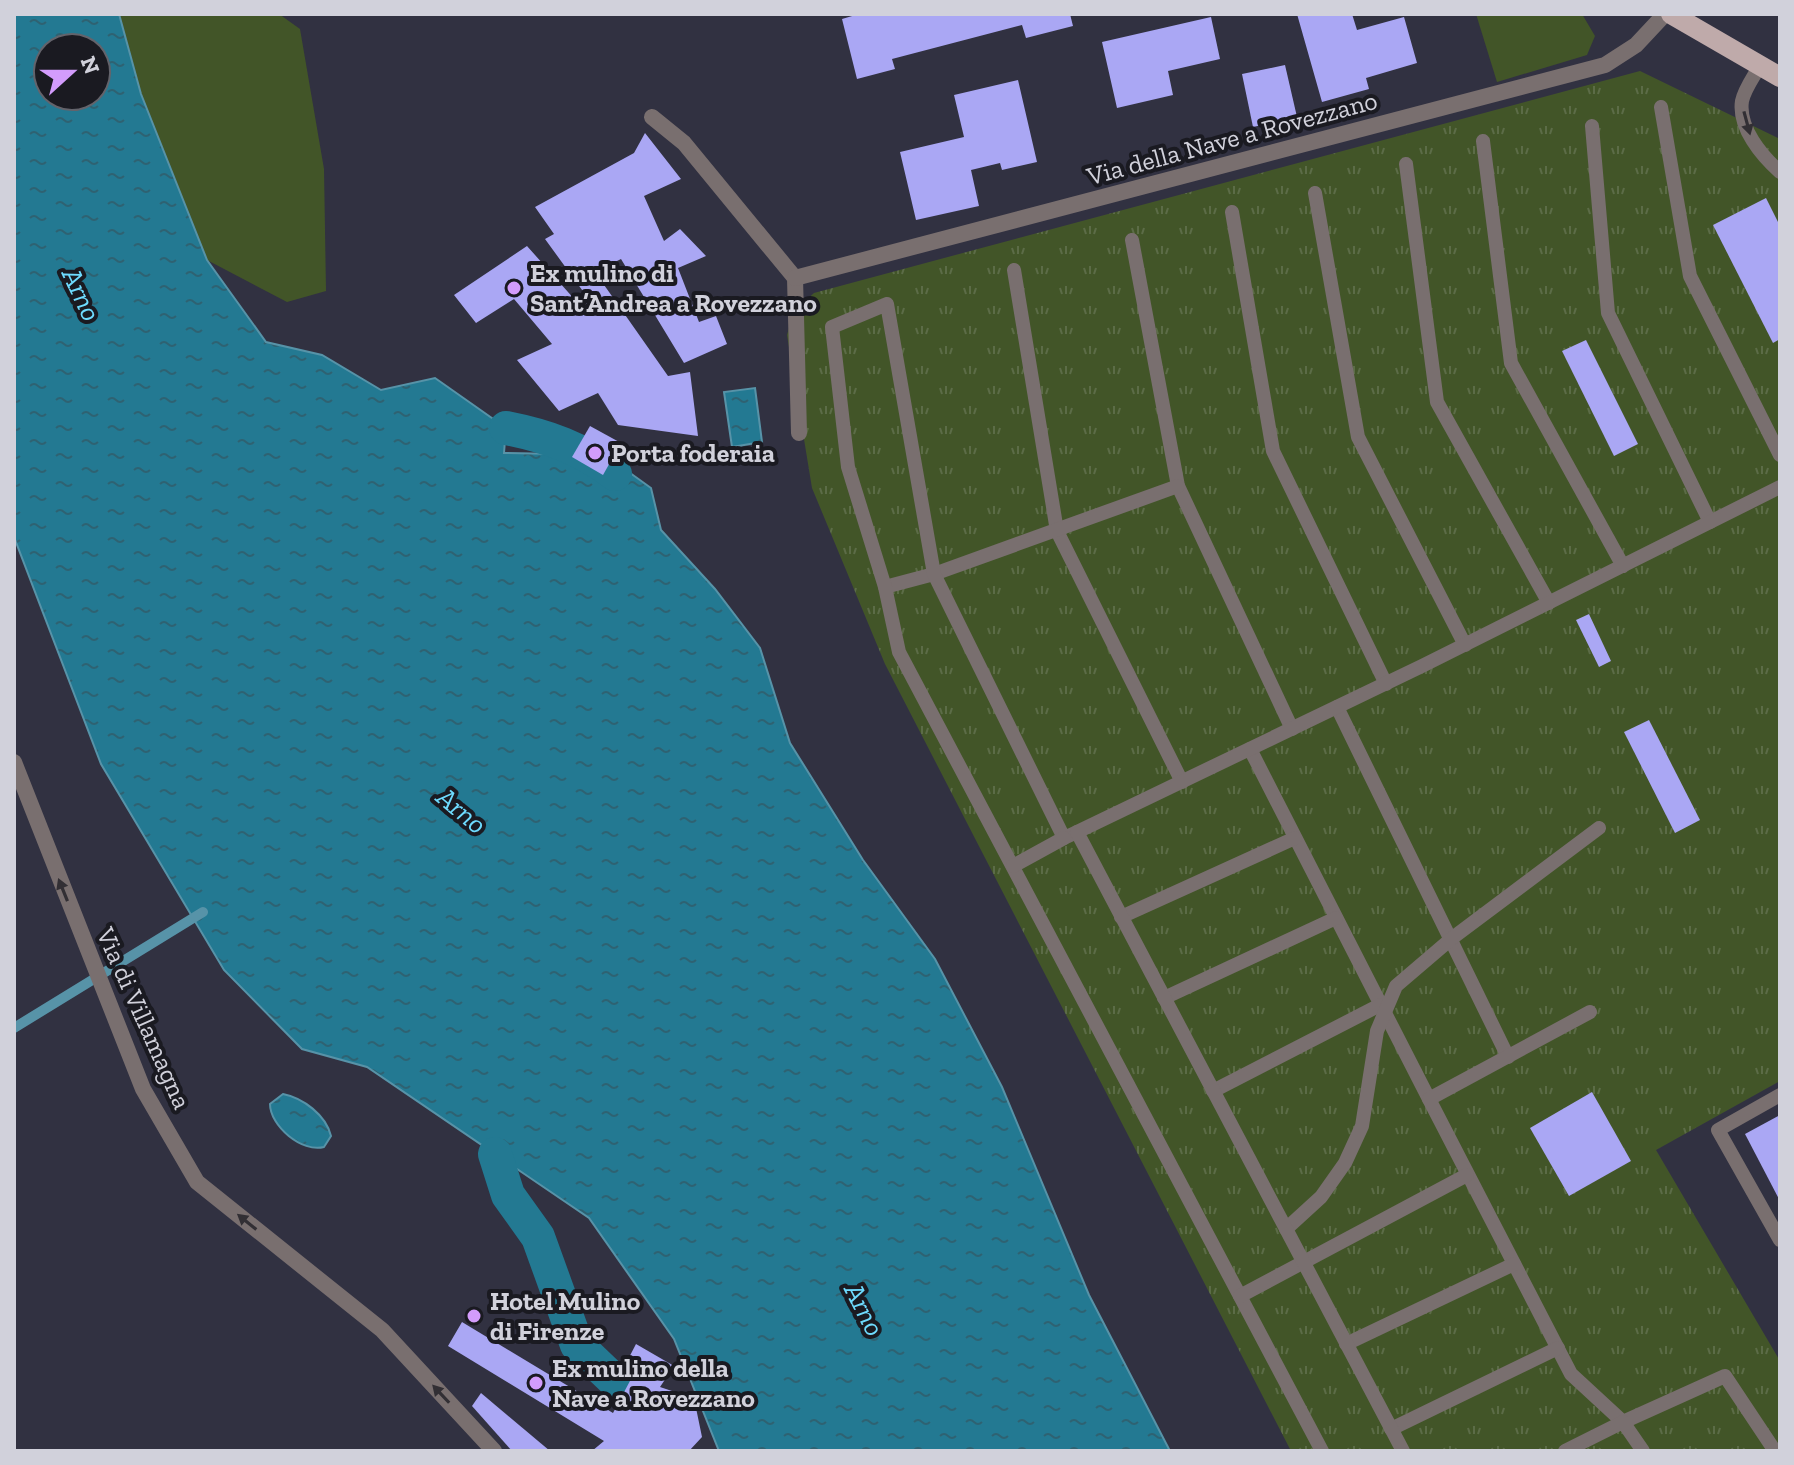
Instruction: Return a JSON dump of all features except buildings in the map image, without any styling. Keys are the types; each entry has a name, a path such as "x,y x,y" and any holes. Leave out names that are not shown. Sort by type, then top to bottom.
{"main road":[{"path":"1671,14 1780,77"}],"street":[{"name":"Via della Nave a Rovezzano","path":"795,278 1605,65 1636,45 1665,14"},
{"path":"652,117 684,143 795,278 799,433"},
{"name":"Via di Villamagna","path":"14,762 143,1089 197,1182 382,1330 494,1451"}],"lane":[{"path":"1759,67 1742,101 1745,122 1752,140 1780,172"},
{"path":"1661,107 1690,276 1780,455"},
{"path":"1592,126 1608,313 1710,522"},
{"path":"1483,141 1511,363 1623,566"},
{"path":"1406,164 1437,402 1549,603"},
{"path":"1315,193 1358,437 1465,645"},
{"path":"1232,212 1273,451 1386,684"},
{"path":"1132,240 1178,486 1292,729"},
{"path":"1014,270 1057,531 1182,782"},
{"path":"1322,1451 899,652 885,587 848,467 832,327 887,304 934,574 1070,835 1121,917 1403,1451"},
{"path":"885,587 934,574 1178,486"},
{"path":"1013,866 1070,835 1386,684 1780,487"},
{"path":"1337,707 1508,1057"},
{"path":"1250,749 1571,1374 1623,1422 1643,1451"},
{"path":"1286,1229 1321,1197 1345,1163 1362,1126 1382,1009 1396,986 1451,939 1599,828"},
{"path":"1121,917 1295,838"},
{"path":"1164,998 1336,918"},
{"path":"1213,1091 1382,1009"},
{"path":"1429,1099 1590,1012"},
{"path":"1780,1095 1718,1130 1780,1240"},
{"path":"1240,1296 1467,1175"},
{"path":"1346,1344 1514,1264"},
{"path":"1391,1429 1558,1348"},
{"path":"1565,1451 1725,1376 1775,1451"}],"green space":[{"path":"119,14 279,14 300,29 324,169 326,291 287,302 207,260 141,94"},
{"path":"1476,14 1582,14 1595,36 1587,55 1497,82"},
{"path":"1640,71 1780,139 1780,1081 1656,1150 1780,1361 1780,1451 1291,1451 885,664 812,488 787,335 794,311 814,293"}],"water":[{"name":"Arno","path":"14,14 119,14 141,94 207,260 266,342 322,355 381,390 435,378 506,428 504,453 558,454 610,484 619,465 651,488 661,530 715,589 760,648 790,743 863,860 935,959 1002,1087 1089,1295 1170,1451 719,1451 674,1339 589,1218 367,1067 302,1049 224,970 101,764 14,537"},
{"path":"755,388 762,442 732,447 724,392"},
{"path":"283,1094 306,1104 324,1121 331,1136 324,1147 306,1146 281,1129 270,1104"}],"waterway":[{"path":"506,428 563,444 615,474"},
{"path":"14,1028 203,912"},
{"path":"495,1154 508,1195 538,1237 577,1345 621,1387"}],"place":[{"name":"Ex mulino di Sant’Andrea a Rovezzano","path":"514,288"},
{"name":"Porta foderaia","path":"595,453"},
{"name":"Hotel Mulino di Firenze","path":"474,1316"},
{"name":"Ex mulino della Nave a Rovezzano","path":"536,1383"}]}
